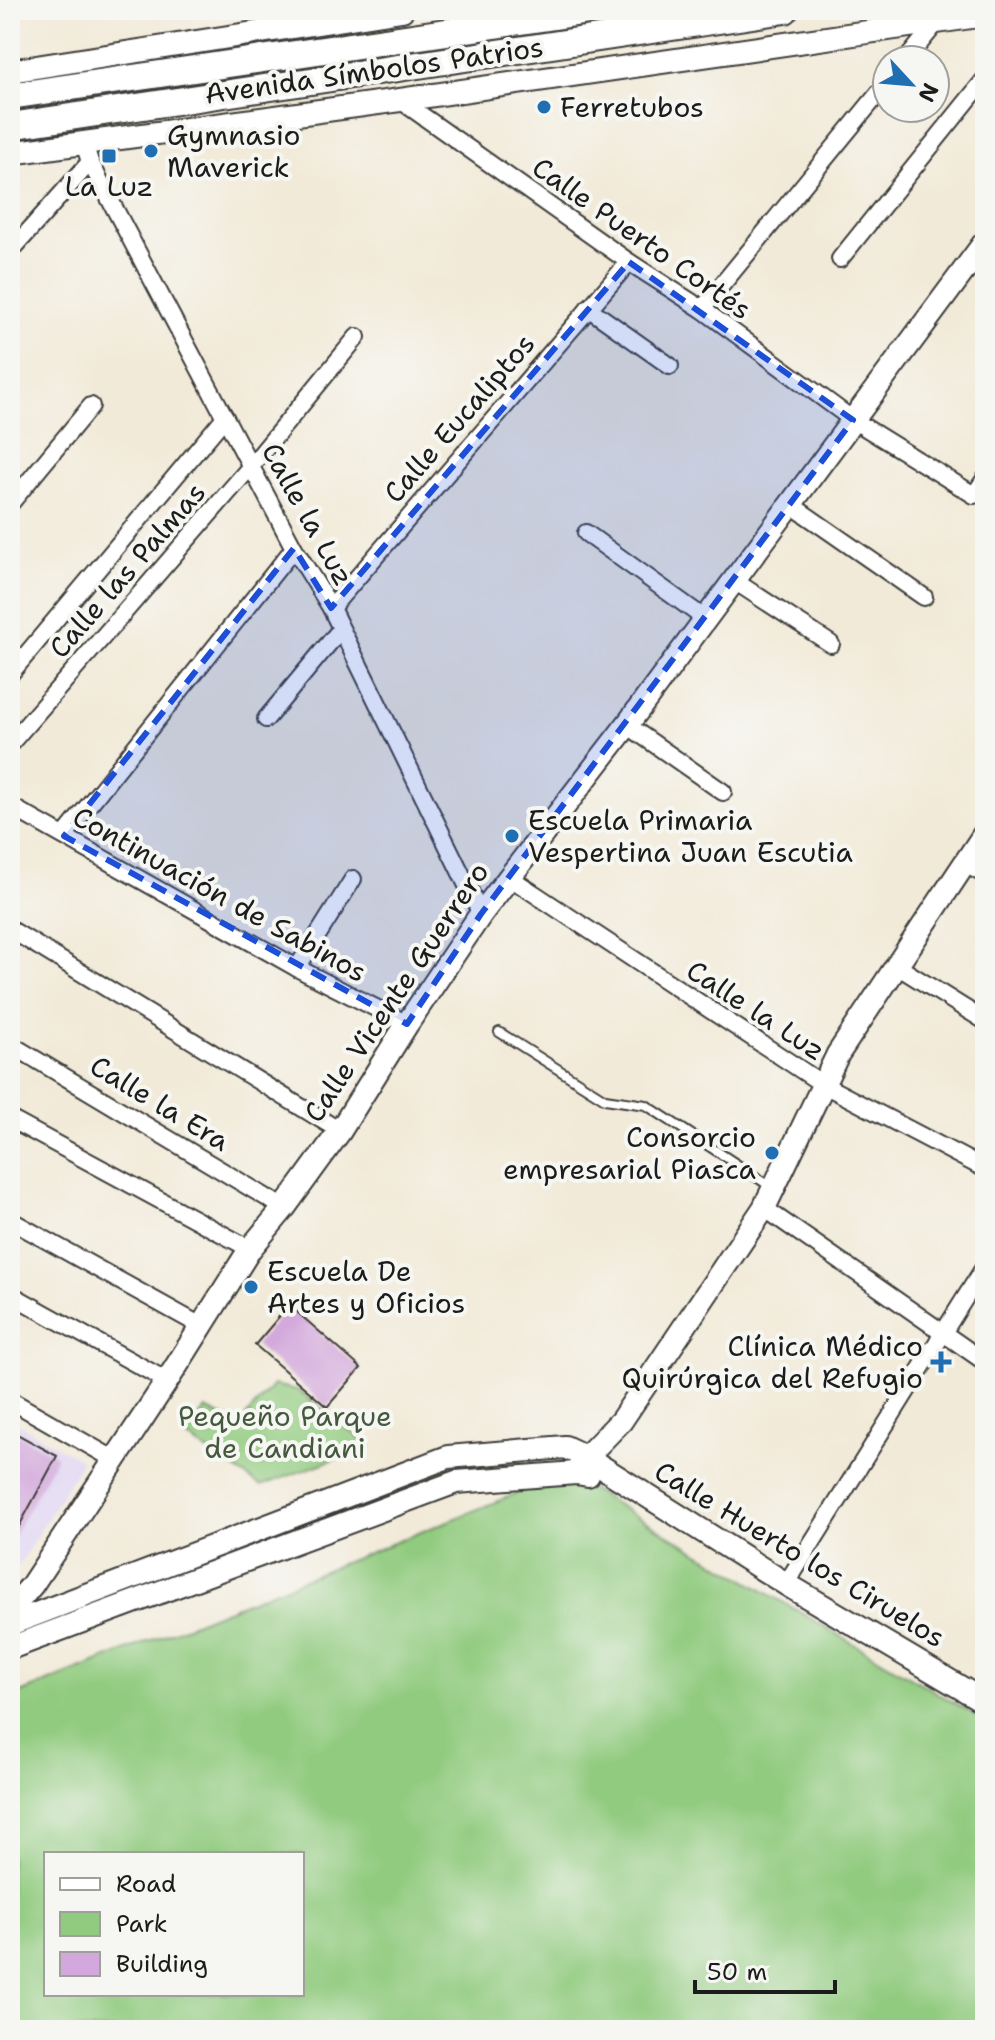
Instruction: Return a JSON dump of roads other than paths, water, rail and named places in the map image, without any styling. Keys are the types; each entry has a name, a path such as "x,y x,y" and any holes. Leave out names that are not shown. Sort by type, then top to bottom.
{"main road":[{"name":"Avenida Símbolos Patrios","path":"10,96 596,10"},
{"name":"Avenida Símbolos Patrios","path":"10,126 785,10"}],"street":[{"name":"Avenida Símbolos Patrios","path":"10,71 319,16 402,10"},
{"name":"Avenida Símbolos Patrios","path":"10,153 87,152 400,100 985,15"},
{"path":"919,44 938,21"},
{"path":"840,259 985,79"},
{"name":"Calle Puerto Cortés","path":"400,100 629,262 702,309 853,420 974,495 985,479"},
{"path":"702,309 871,103"},
{"path":"10,252 87,152"},
{"name":"Calle la Luz","path":"87,152 294,548 331,608 481,914"},
{"name":"Calle Vicente Guerrero","path":"10,1611 32,1585 115,1460 250,1249 340,1131 481,914 627,725 985,242"},
{"name":"Calle Eucaliptos","path":"331,608 629,262"},
{"path":"588,308 670,366"},
{"name":"Calle las Palmas","path":"10,744 251,466 357,337"},
{"path":"10,504 91,406"},
{"path":"10,674 225,417"},
{"path":"790,504 924,597"},
{"path":"586,533 704,618"},
{"path":"64,836 294,548"},
{"path":"733,580 831,644"},
{"path":"266,719 340,630"},
{"path":"627,725 723,792"},
{"name":"Continuación de Sabinos","path":"10,806 297,968 407,1024"},
{"path":"10,1648 456,1482 581,1465 621,1421 769,1199 838,1054 985,833"},
{"path":"964,863 985,875"},
{"name":"Calle la Luz","path":"509,877 824,1085 985,1169"},
{"path":"297,968 353,879"},
{"path":"10,929 340,1131"},
{"path":"897,966 985,1021"},
{"name":"Calle la Era","path":"10,1044 284,1208"},
{"path":"10,1119 250,1249"},
{"path":"769,1199 942,1334 985,1362"},
{"path":"10,1220 201,1326"},
{"path":"786,1584 985,1266"},
{"path":"10,1294 167,1381"},
{"path":"10,1400 115,1460"},
{"path":"10,1624 448,1457 565,1447 581,1465"},
{"name":"Calle Huerto los Ciruelos","path":"581,1465 624,1483 985,1702"},
{"path":"249,1533 259,1555"}],"lane":[{"path":"499,1032 605,1099 646,1105 769,1199"}],"place":[{"name":"Ferretubos","path":"544,107"},
{"name":"Gymnasio Maverick","path":"151,151"},
{"name":"La Luz","path":"109,156"},
{"name":"Escuela Primaria Vespertina Juan Escutia","path":"512,836"},
{"name":"Consorcio empresarial Piasca","path":"772,1153"},
{"name":"Escuela De Artes y Oficios","path":"251,1287"},
{"name":"Clínica Médico Quirúrgica del Refugio","path":"941,1362"}],"park label":[{"name":"Pequeño Parque de Candiani","path":"285,1432"}]}
